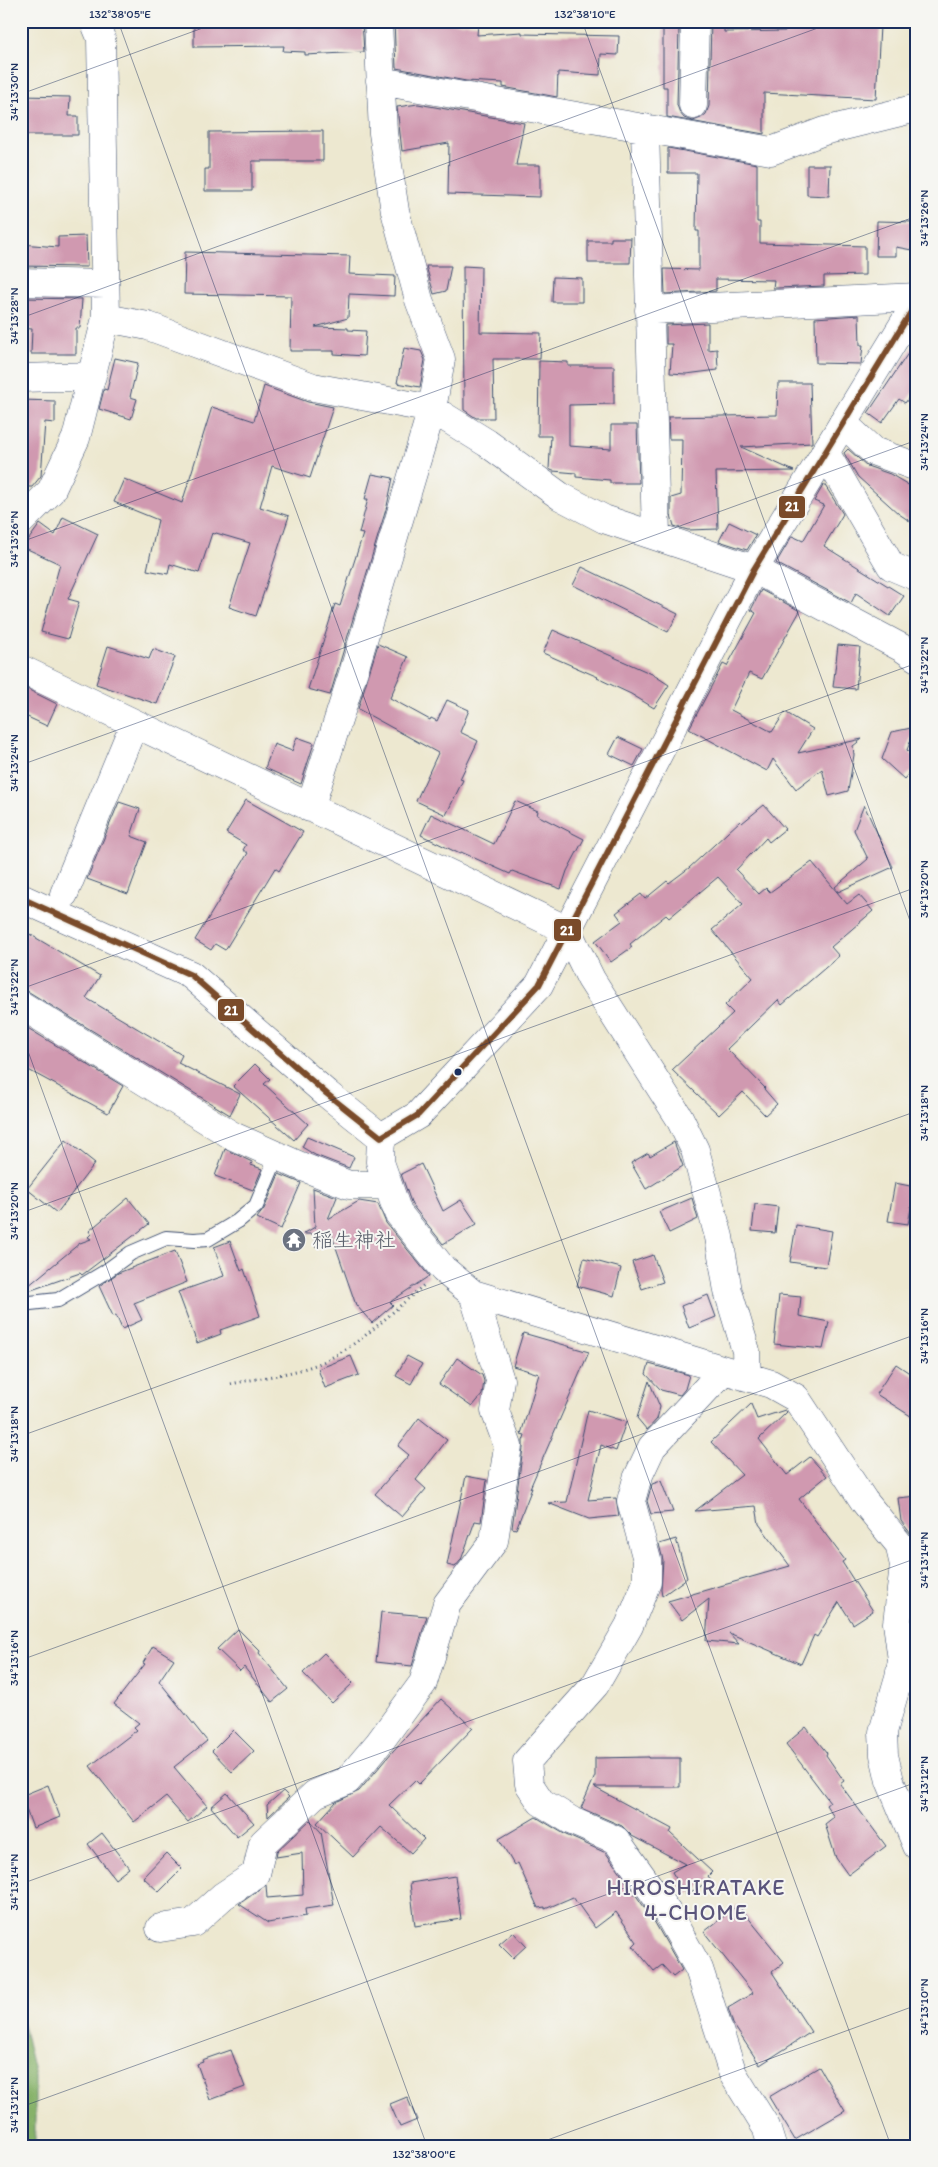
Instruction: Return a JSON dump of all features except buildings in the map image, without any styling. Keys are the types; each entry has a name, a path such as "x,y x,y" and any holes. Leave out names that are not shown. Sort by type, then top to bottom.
{"street":[{"path":"21,521 52,491 76,438 106,318 101,38 94,21"},
{"path":"310,808 355,667 432,409 441,359 419,300 395,210 383,133 378,21"},
{"path":"694,105 695,21"},
{"path":"380,81 771,151 824,131 917,108"},
{"path":"644,128 656,535"},
{"path":"21,282 105,284"},
{"path":"649,310 917,297"},
{"path":"381,1137 418,1115 539,985 754,569 917,302"},
{"path":"106,318 148,326 313,386 432,409 487,443 560,496 604,519 754,569 904,649 917,658"},
{"path":"21,378 92,376"},
{"path":"843,424 872,451 917,467"},
{"path":"825,452 891,566 917,577"},
{"path":"21,669 567,930 591,979 678,1117 695,1150 719,1237 728,1291 746,1350 736,1374 652,1447 637,1479 631,1501 646,1560 647,1582 629,1626 595,1685 527,1762 529,1784 541,1802 572,1821 616,1840 667,1912 699,1969 733,2074 766,2127 772,2146"},
{"path":"64,894 134,724"},
{"path":"21,898 191,975 327,1094 381,1137"},
{"path":"21,1005 233,1136 349,1185 388,1185"},
{"path":"381,1137 380,1162 398,1214 443,1269 473,1294 771,1384 796,1398 864,1501 908,1543 897,1623 902,1660 883,1732 884,1755 890,1781 917,1846"},
{"path":"160,1928 193,1923 223,1896 256,1874 263,1843 314,1794 347,1781 379,1743 423,1683 447,1604 494,1541 508,1446 495,1411 500,1380 473,1294"}],"lane":[{"path":"21,1304 58,1300 105,1272 131,1253 166,1238 208,1239 238,1221 256,1206 277,1156"}],"path":[{"path":"231,1384 300,1369 327,1360 355,1344 443,1269"}],"green space":[{"path":"21,2016 35,2076 35,2146 21,2146"}],"transit line":[{"name":"21","path":"21,898 191,975 327,1094 381,1137 418,1115 539,985 754,569 917,302"}],"place":[{"name":"稲生神社","path":"294,1240"}],"district":[{"name":"HIROSHIRATAKE 4-CHOME","path":"696,1900"}]}
